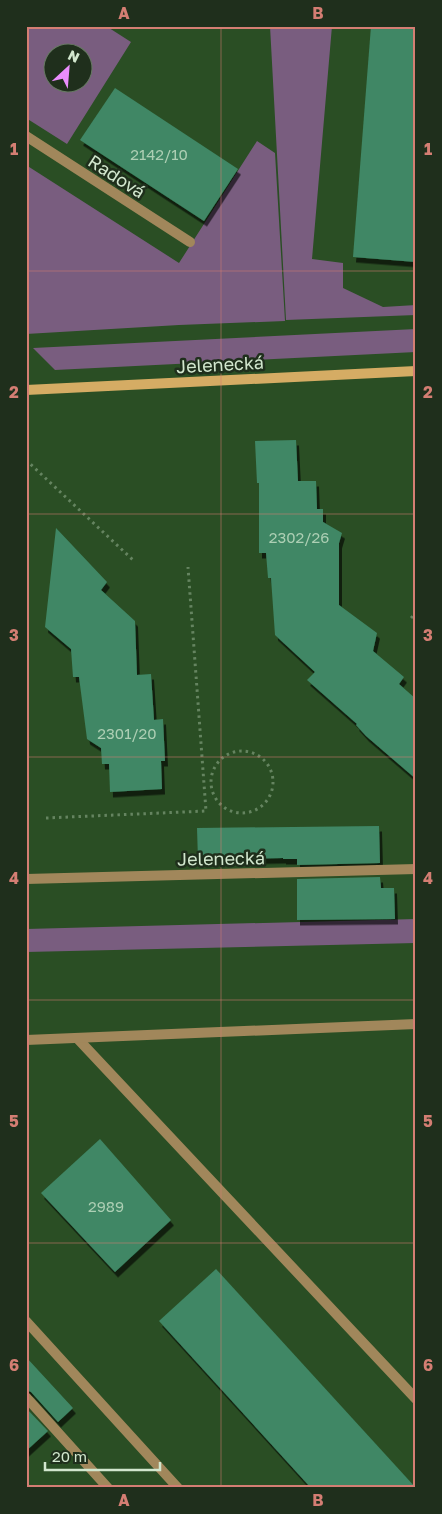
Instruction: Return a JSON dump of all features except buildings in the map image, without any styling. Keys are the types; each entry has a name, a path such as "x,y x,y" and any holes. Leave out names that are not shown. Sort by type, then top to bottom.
{"street":[{"name":"Radová","path":"26,136 190,242"},
{"name":"Jelenecká","path":"26,390 416,371"},
{"name":"Jelenecká","path":"26,879 416,870"},
{"path":"26,1040 416,1024"},
{"path":"76,1038 416,1399"},
{"path":"26,1321 178,1488"},
{"path":"26,1397 108,1488"}],"path":[{"path":"26,460 133,560"},
{"path":"46,818 206,811 188,567"},
{"path":"411,618 416,613"},
{"path":"241,751 249,752 263,760 268,766 273,783 267,800 251,812 242,813 224,808 213,794 211,785 214,768 219,761 232,752 241,751"},
{"path":"205,784 211,785"}],"shaded area":[{"path":"26,26 106,26 131,42 67,144 26,118"},
{"path":"270,26 332,26 312,259 343,263 343,288 383,307 416,305 416,315 286,320"},
{"path":"257,141 275,153 285,321 26,334 26,165 179,263"},
{"path":"416,329 416,352 55,370 33,348"},
{"path":"416,919 416,943 26,952 26,929"}]}
